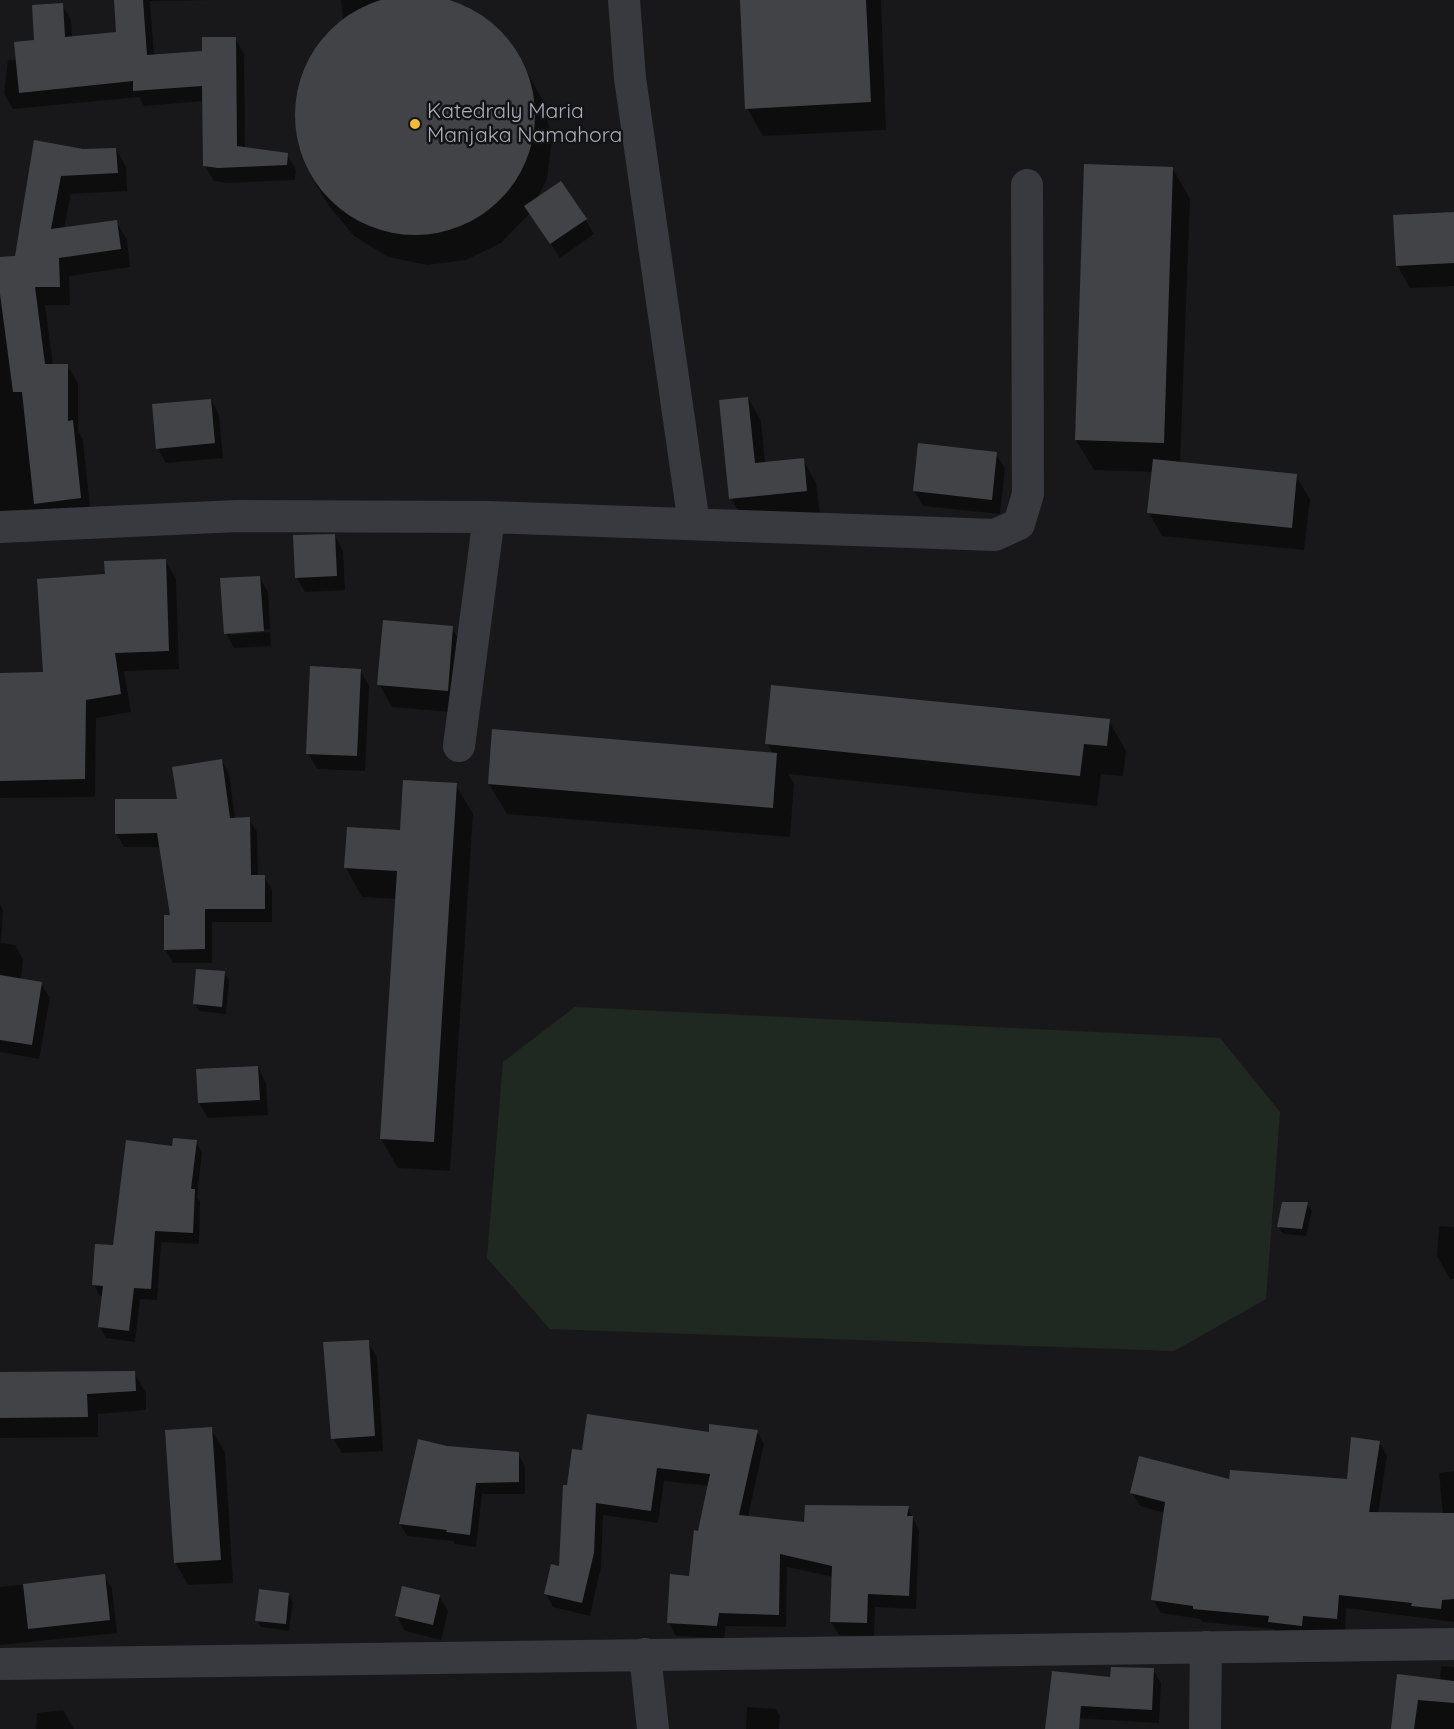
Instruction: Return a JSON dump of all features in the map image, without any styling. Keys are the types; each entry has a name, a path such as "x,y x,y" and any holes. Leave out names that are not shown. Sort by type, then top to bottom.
{"street":[{"path":"624,0 630,78 694,524"},
{"path":"0,527 237,516 489,517 995,535 1019,524 1028,494 1027,185"},
{"path":"459,746 489,517"},
{"path":"0,1664 1454,1644"},
{"path":"1205,1729 1206,1647"},
{"path":"645,1654 653,1729"}],"shaded area":[{"path":"575,1007 1220,1038 1280,1112 1266,1299 1174,1351 550,1329 487,1258 503,1062"}],"building":[{"name":"Katedraly Maria Manjaka Namahora","path":"415,-5 438,-3 461,4 482,15 500,30 515,48 526,69 533,92 535,115 533,138 526,161 515,182 500,200 482,215 461,226 438,233 415,235 392,233 369,226 348,215 330,200 315,182 304,161 297,138 295,115 297,92 304,69 315,48 330,30 348,15 369,4 392,-3"},
{"path":"114,0 143,0 147,55 202,51 202,37 236,37 237,146 288,153 287,165 218,168 203,166 202,86 133,91 133,81 19,93 14,42 34,40 32,5 63,3 65,37 116,32"},
{"path":"740,0 866,0 871,102 745,109"},
{"path":"34,140 83,149 116,148 118,173 61,176 51,229 117,220 121,249 59,258 60,287 35,287 45,364 68,364 68,421 73,420 81,498 34,504 22,392 13,392 0,294 0,257 15,256"},
{"path":"1084,164 1173,167 1164,443 1075,440"},
{"path":"561,181 587,219 550,244 524,206"},
{"path":"1454,212 1454,263 1396,266 1393,215"},
{"path":"748,397 755,463 804,458 807,491 729,499 719,400"},
{"path":"211,399 215,443 156,449 152,404"},
{"path":"918,443 997,452 992,500 913,491"},
{"path":"1153,459 1297,474 1292,528 1147,513"},
{"path":"335,534 337,576 295,578 293,535"},
{"path":"166,559 169,651 115,653 121,694 86,700 85,779 0,781 0,673 43,672 37,579 105,574 104,561"},
{"path":"260,576 264,631 224,634 220,578"},
{"path":"383,620 453,626 448,691 377,685"},
{"path":"310,666 361,669 357,756 306,754"},
{"path":"771,685 1110,719 1107,746 1084,744 1080,776 765,744"},
{"path":"492,729 777,753 773,808 488,784"},
{"path":"222,759 230,818 250,817 251,875 265,875 265,909 205,909 205,949 164,950 164,915 170,915 157,833 115,834 115,799 177,799 172,767"},
{"path":"403,780 457,783 434,1142 380,1139 397,871 344,868 347,827 400,830"},
{"path":"196,969 225,971 222,1007 193,1004"},
{"path":"0,975 42,982 32,1045 0,1040"},
{"path":"258,1066 260,1100 198,1103 196,1069"},
{"path":"173,1138 197,1140 191,1189 195,1189 193,1233 155,1231 151,1289 134,1288 129,1331 98,1327 103,1286 92,1285 95,1244 113,1245 126,1140 172,1146"},
{"path":"1282,1202 1308,1202 1302,1229 1277,1227"},
{"path":"369,1340 375,1436 331,1439 323,1342"},
{"path":"135,1371 136,1391 87,1394 88,1417 0,1418 0,1372"},
{"path":"587,1414 709,1432 709,1424 758,1430 739,1515 804,1522 805,1505 909,1506 907,1516 913,1516 909,1596 868,1594 867,1623 830,1622 832,1566 780,1554 779,1615 719,1613 717,1626 667,1623 670,1574 689,1576 694,1530 698,1531 710,1474 657,1468 651,1511 596,1503 594,1553 582,1603 544,1594 551,1564 559,1566 563,1485 567,1485 572,1449 582,1450"},
{"path":"212,1427 221,1560 174,1563 165,1430"},
{"path":"1351,1437 1380,1441 1369,1512 1454,1513 1454,1599 1442,1600 1441,1609 1411,1606 1412,1603 1339,1595 1337,1619 1303,1616 1302,1626 1268,1622 1269,1616 1193,1609 1193,1606 1151,1600 1165,1502 1130,1493 1139,1456 1229,1479 1230,1470 1347,1479"},
{"path":"418,1439 447,1446 519,1452 519,1482 476,1483 470,1535 399,1524"},
{"path":"105,1574 110,1620 28,1629 23,1584"},
{"path":"402,1586 440,1595 433,1625 395,1616"},
{"path":"259,1589 289,1593 286,1624 255,1621"},
{"path":"1111,1667 1154,1668 1152,1710 1081,1706 1079,1729 1045,1729 1052,1671 1110,1677"},
{"path":"1397,1674 1454,1681 1454,1703 1418,1700 1414,1729 1391,1729"}],"place":[{"name":"Katedraly Maria Manjaka Namahora","path":"415,124"}]}
